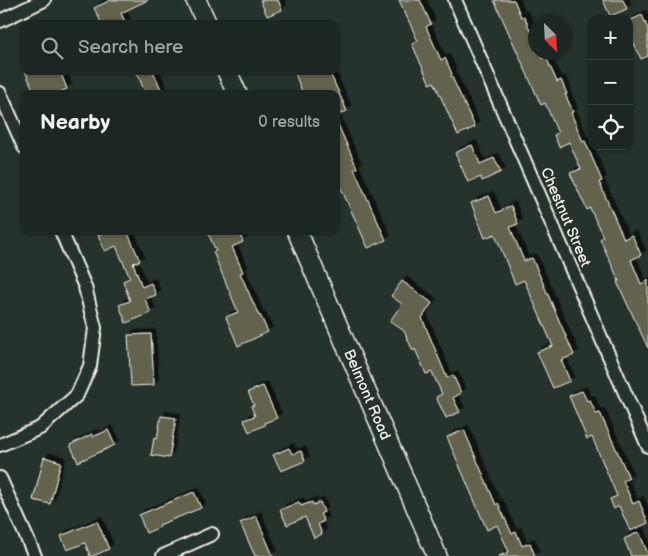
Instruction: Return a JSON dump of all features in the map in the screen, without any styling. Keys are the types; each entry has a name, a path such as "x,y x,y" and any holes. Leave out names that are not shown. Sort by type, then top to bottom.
{"street":[{"path":"0,21 44,0"},
{"path":"196,0 205,20"},
{"name":"Chestnut Street","path":"455,0 648,446"},
{"path":"229,75 235,90"},
{"path":"0,93 20,138"},
{"path":"0,445 40,428 77,395 90,366 95,328 85,287 63,235"},
{"name":"Belmont Road","path":"298,235 437,556"},
{"path":"0,478 35,556"},
{"path":"163,556 212,534"}],"building":[{"path":"111,0 148,0 121,13 124,20 100,20 94,8"},
{"path":"260,0 278,0 282,10 267,16"},
{"path":"399,0 420,0 431,24 426,27 441,60 445,58 475,127 458,135 434,82 430,84 412,44 418,41"},
{"path":"494,0 514,0 521,17 524,16 528,25 528,60 547,60 557,82 561,80 573,112 571,113 602,181 599,182 624,239 632,235 641,255 631,260 641,284 648,280 648,348 617,282 619,281 600,239 603,237 590,208 587,210 570,173 581,169 569,142 559,147 554,135 558,133 545,103 541,105"},
{"path":"603,0 623,0 627,9 610,15"},
{"path":"642,15 648,29 648,56 641,59 633,41 633,19"},
{"path":"27,75 62,75 67,89 65,90 33,90"},
{"path":"138,75 155,75 161,90 144,90"},
{"path":"296,75 331,75 338,90 301,90"},
{"path":"340,95 347,111 340,114"},
{"path":"340,129 357,168 354,169 386,240 368,248 340,186"},
{"path":"472,145 480,164 494,158 501,172 482,181 481,177 468,182 455,153"},
{"path":"489,196 496,213 511,206 518,224 510,227 524,261 532,258 574,355 561,360 570,381 553,388 537,352 553,346 524,280 515,284 495,234 485,238 471,203"},
{"path":"98,235 129,235 140,261 133,263 142,287 151,283 156,295 145,299 151,313 126,323 119,305 130,301 123,281 130,278 116,246 105,251"},
{"path":"209,235 240,235 243,242 232,247 243,272 240,273 268,332 238,346 226,317 238,312 213,252 216,251"},
{"path":"402,281 432,303 422,318 447,378 453,375 461,393 453,398 460,412 446,418 436,397 442,394 432,372 426,374 415,349 413,351 404,331 390,321 402,304 391,296"},
{"path":"151,334 154,385 131,386 128,335"},
{"path":"263,386 277,418 249,432 244,420 255,416 251,406 254,405 248,392"},
{"path":"582,391 587,401 590,400 596,414 600,413 629,478 623,481 633,504 639,501 648,523 630,531 619,506 614,509 610,499 617,496 592,437 587,439 569,396"},
{"path":"161,416 176,418 169,458 151,455 154,438 157,439"},
{"path":"108,430 115,445 78,462 70,445 92,434 93,437"},
{"path":"464,430 496,505 498,503 512,534 516,532 522,546 530,543 535,556 499,556 509,552 497,525 487,530 447,437"},
{"path":"289,448 292,454 301,451 305,461 281,471 273,455"},
{"path":"44,457 61,462 50,504 33,500"},
{"path":"194,492 201,508 159,525 160,527 146,533 139,515"},
{"path":"299,502 301,506 312,502 313,505 320,502 324,512 320,514 324,521 318,524 322,534 314,538 305,517 287,525 280,510"},
{"path":"256,516 273,556 255,556 240,523"},
{"path":"97,521 109,549 93,556 90,556 85,543 67,550 61,536"},
{"path":"639,532 648,556 631,556 624,539"}]}
